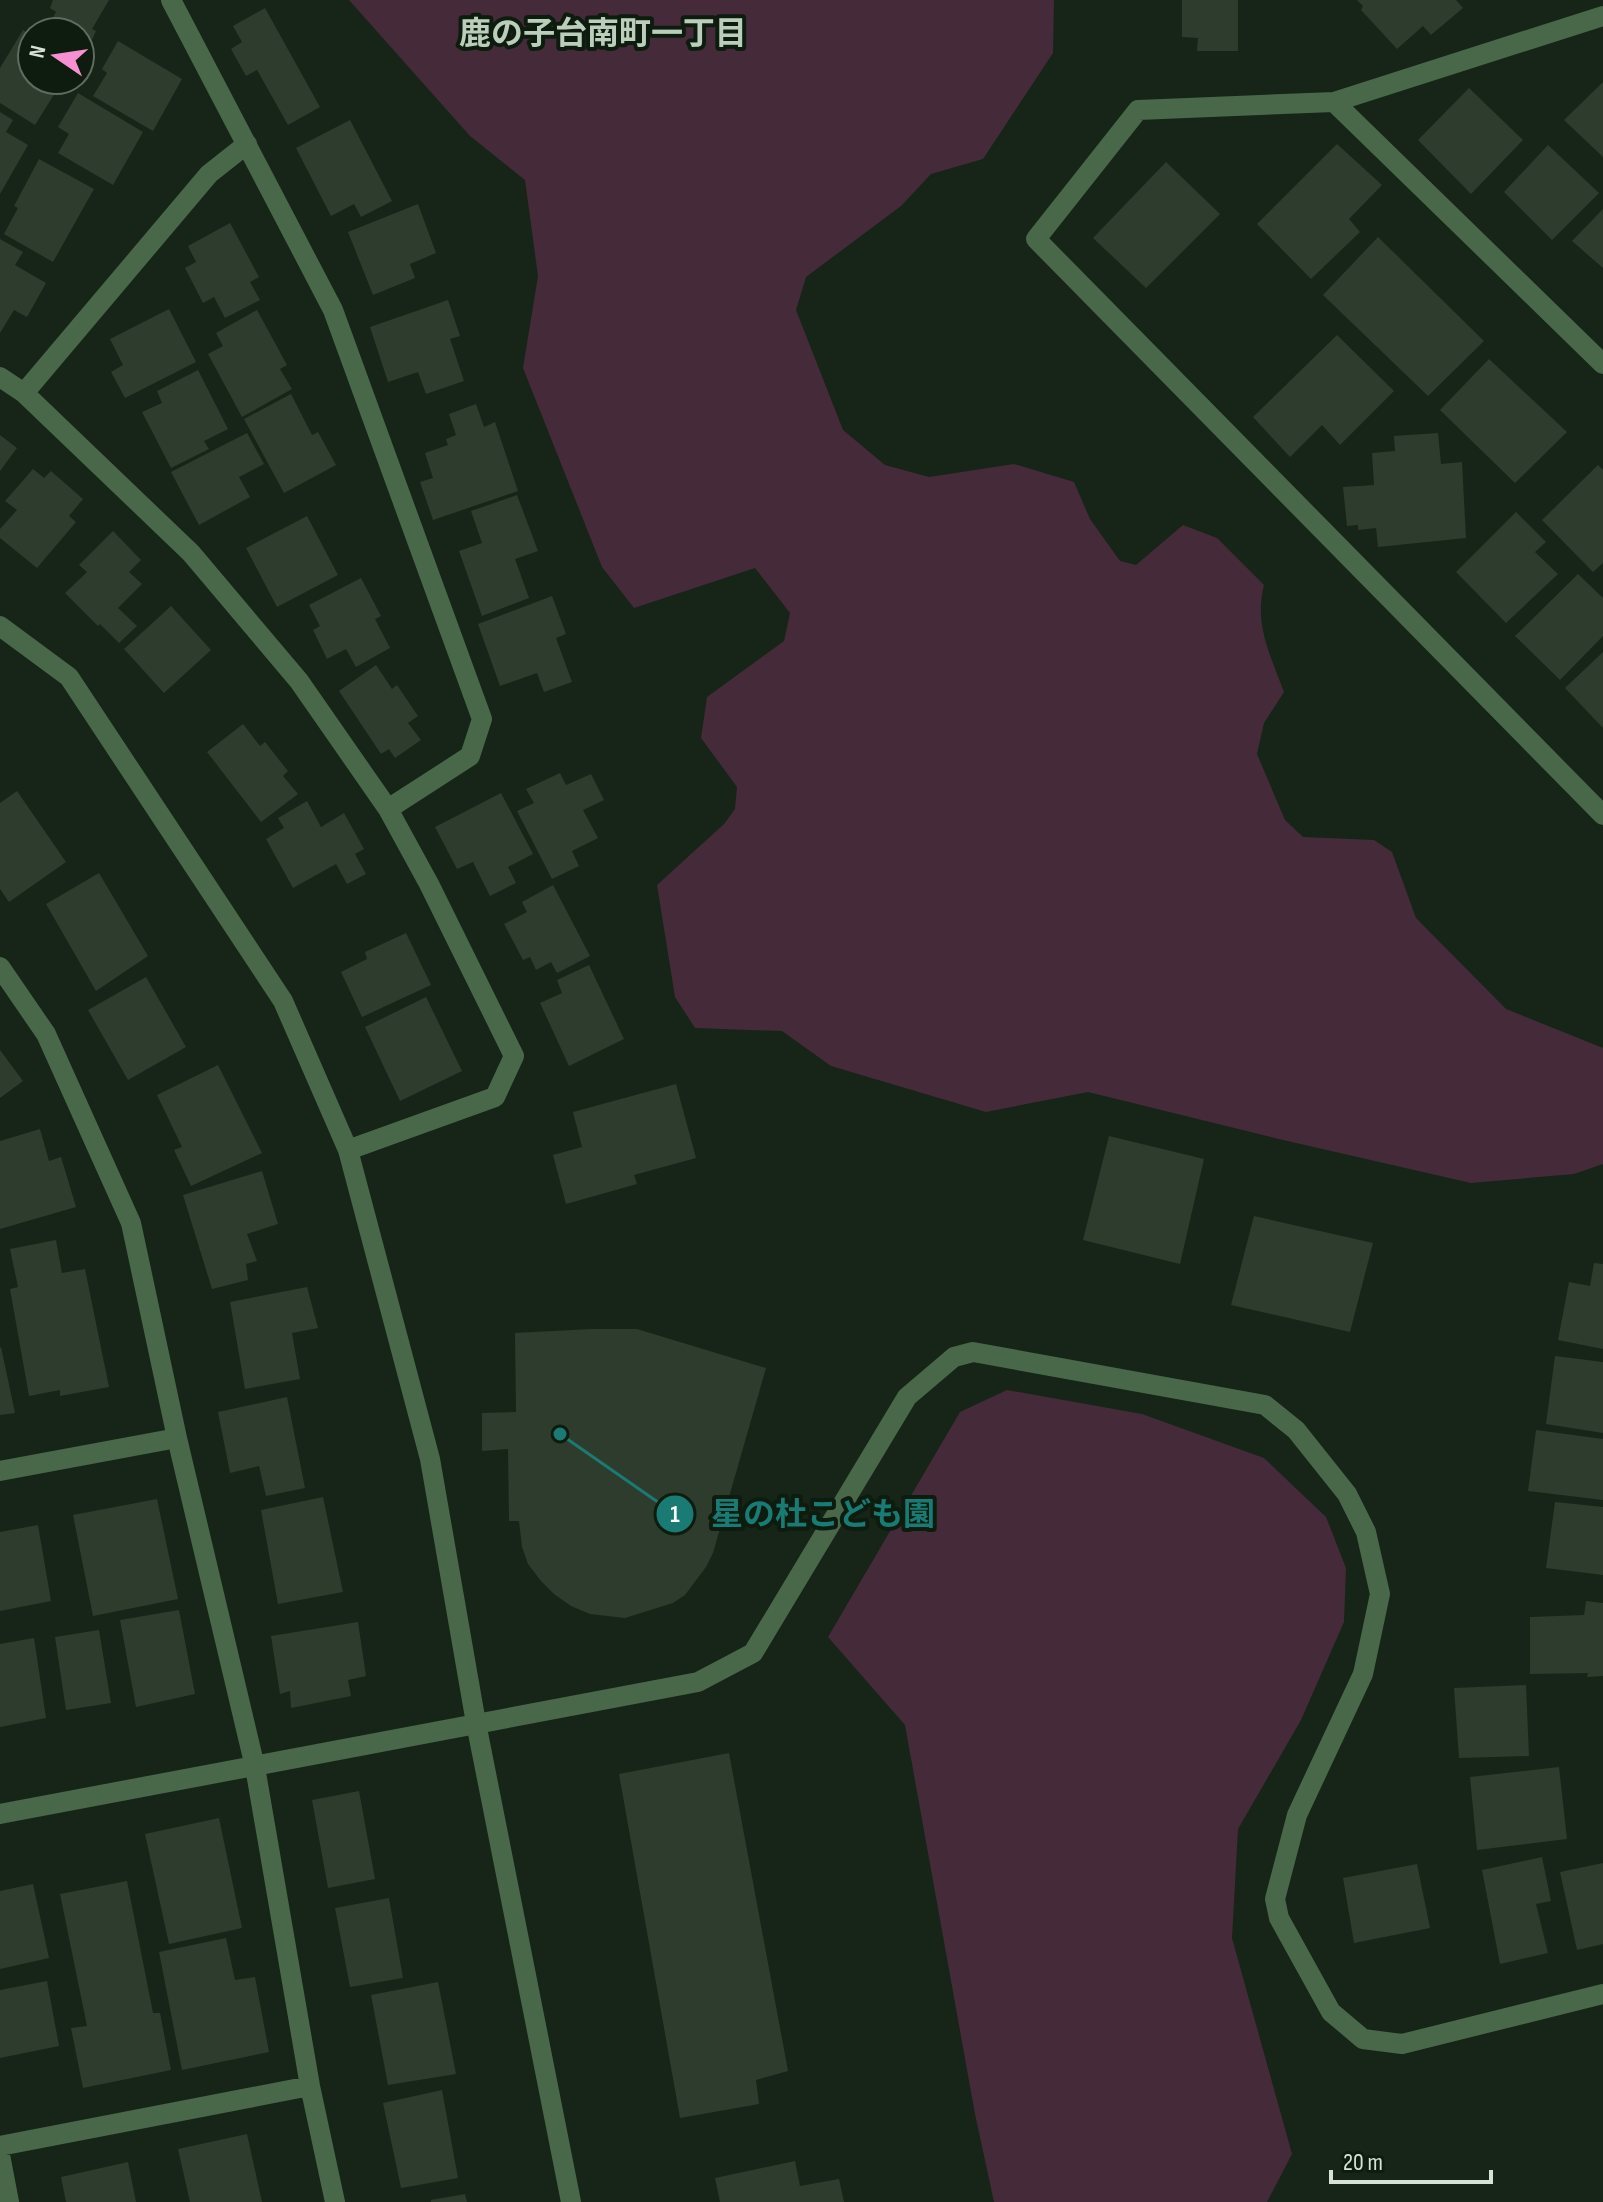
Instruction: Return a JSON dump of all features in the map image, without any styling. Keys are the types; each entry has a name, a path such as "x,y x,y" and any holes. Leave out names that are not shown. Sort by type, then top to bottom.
{"street":[{"path":"171,0 333,310 482,719 470,756 388,809"},
{"path":"1603,16 1334,102 1138,110 1036,239 1603,815"},
{"path":"1334,102 1603,364"},
{"path":"24,393 209,174 247,144"},
{"path":"0,377 24,393 191,553 299,681 388,809 429,884 514,1056 495,1097 348,1150"},
{"path":"0,626 69,677 283,1001 348,1150 430,1459 476,1723 571,2202"},
{"path":"0,967 46,1034 131,1223 177,1438 255,1767 310,2086 335,2202"},
{"path":"0,1814 698,1682 753,1653 907,1397 954,1357 973,1352 1265,1405 1296,1430 1347,1494 1366,1532 1380,1594 1363,1674 1297,1815 1275,1899 1279,1918 1331,2012 1363,2039 1402,2044 1603,1994"},
{"path":"0,1471 177,1438"},
{"path":"0,2146 310,2086"},
{"path":"0,2155 9,2202"}],"shaded area":[{"path":"349,0 1054,0 1053,53 983,159 931,174 901,206 806,277 796,310 843,430 885,465 929,477 1014,464 1074,482 1090,519 1120,561 1136,565 1183,525 1217,538 1264,585 1262,626 1284,692 1264,723 1257,754 1285,820 1303,837 1374,840 1392,852 1416,918 1506,1009 1603,1048 1603,1164 1574,1174 1471,1183 1088,1092 986,1112 831,1066 782,1031 695,1028 675,997 657,885 724,824 735,809 737,787 701,738 707,697 784,641 790,613 755,568 634,608 602,567 523,368 538,276 525,180 470,136"},
{"path":"1007,1390 1142,1414 1264,1458 1326,1517 1346,1568 1344,1622 1301,1720 1238,1829 1232,1938 1292,2154 1267,2202 994,2202 975,2114 905,1725 828,1637 960,1412"}],"building":[{"path":"53,0 109,0 96,22 96,16 54,16 56,12 50,8"},
{"path":"1182,0 1238,0 1238,51 1197,51 1198,38 1182,37"},
{"path":"1357,0 1456,0 1463,8 1431,35 1423,26 1397,49 1361,10 1363,6"},
{"path":"265,8 320,107 288,125 257,70 246,76 231,49 242,42 233,26"},
{"path":"118,41 182,79 153,131 93,96 96,96 107,73 102,69"},
{"path":"16,42 16,96 53,96 35,125 0,103 0,68"},
{"path":"1603,82 1603,157 1564,120"},
{"path":"1469,88 1523,140 1471,194 1418,140"},
{"path":"76,96 83,96 143,132 113,185 58,153 69,134 58,127"},
{"path":"0,112 13,120 6,132 28,145 0,194"},
{"path":"350,120 392,201 361,217 354,204 331,216 296,148"},
{"path":"1337,144 1382,185 1349,219 1360,232 1311,279 1257,224"},
{"path":"1548,145 1599,193 1552,240 1504,192"},
{"path":"39,159 94,189 53,262 4,234 18,208 14,206"},
{"path":"1166,162 1220,214 1146,288 1093,238"},
{"path":"418,204 436,253 410,264 415,278 373,295 348,232"},
{"path":"1603,209 1603,268 1572,241"},
{"path":"230,223 259,277 250,282 260,300 225,318 214,297 203,303 185,268 196,262 188,246"},
{"path":"1378,237 1484,341 1428,396 1323,295"},
{"path":"0,239 23,252 15,265 46,283 27,317 14,310 0,333"},
{"path":"448,300 460,336 450,339 464,381 426,394 418,372 388,382 370,327"},
{"path":"169,309 196,362 125,398 111,372 123,365 110,339"},
{"path":"257,310 287,365 280,369 292,389 242,417 208,354 223,346 216,333"},
{"path":"1337,335 1394,391 1340,445 1322,425 1290,457 1253,417"},
{"path":"1489,359 1567,432 1515,483 1440,410"},
{"path":"198,370 228,429 204,441 209,449 171,468 142,412 162,403 157,391"},
{"path":"291,394 312,435 318,432 336,465 284,493 244,419"},
{"path":"476,404 484,427 495,422 518,491 433,520 420,482 433,478 425,453 448,445 446,439 456,435 449,414"},
{"path":"247,433 264,464 239,477 250,497 199,525 171,472"},
{"path":"1438,433 1441,464 1462,462 1466,538 1378,547 1376,528 1358,530 1358,525 1347,526 1343,487 1374,485 1372,453 1395,451 1394,436"},
{"path":"0,435 17,448 0,471"},
{"path":"1598,465 1603,470 1603,563 1593,572 1542,520"},
{"path":"33,469 44,478 51,471 83,499 69,516 76,522 37,568 0,538 0,529 17,510 5,501"},
{"path":"517,495 538,551 515,559 529,598 482,616 459,551 482,543 471,511"},
{"path":"1516,512 1546,542 1535,552 1558,574 1506,623 1456,572"},
{"path":"307,516 338,575 277,607 246,548"},
{"path":"113,531 141,560 129,572 142,584 118,608 137,626 119,643 65,593 87,572 79,565"},
{"path":"1578,574 1603,598 1603,636 1560,680 1515,636"},
{"path":"361,578 381,616 375,619 390,648 356,667 346,649 327,659 313,630 320,626 309,605"},
{"path":"552,596 566,634 556,638 572,682 544,692 537,673 500,686 478,624"},
{"path":"171,606 211,650 164,693 124,649"},
{"path":"1603,652 1603,728 1565,688"},
{"path":"376,665 392,689 397,685 418,716 408,723 421,740 395,758 389,749 381,754 339,691"},
{"path":"243,724 260,746 265,742 288,771 283,776 298,794 261,822 207,752"},
{"path":"560,773 566,785 591,774 604,800 583,810 598,838 572,851 579,866 552,879 517,811 534,803 526,789"},
{"path":"17,791 66,862 9,902 0,889 0,803"},
{"path":"501,793 533,854 508,867 516,883 490,896 473,862 457,869 435,827"},
{"path":"307,801 321,827 344,813 364,849 355,854 366,874 347,884 336,864 293,888 266,839 284,828 278,818"},
{"path":"99,873 148,956 96,991 46,904"},
{"path":"553,885 590,956 557,973 551,962 536,970 530,957 523,960 504,924 527,912 522,902"},
{"path":"406,933 431,985 362,1017 341,972 367,959 365,952"},
{"path":"589,965 624,1039 569,1066 540,1003 562,993 557,980"},
{"path":"146,977 186,1047 128,1080 88,1010"},
{"path":"426,997 462,1071 400,1101 365,1027"},
{"path":"0,1050 23,1081 0,1098"},
{"path":"218,1065 262,1153 191,1186 174,1150 182,1147 157,1095"},
{"path":"676,1084 696,1158 634,1175 637,1184 566,1204 553,1155 582,1147 573,1112"},
{"path":"40,1129 49,1161 61,1157 76,1207 0,1229 0,1141"},
{"path":"1109,1136 1204,1159 1180,1264 1083,1240"},
{"path":"262,1171 278,1224 247,1234 257,1261 246,1264 248,1280 212,1289 183,1195"},
{"path":"1254,1216 1373,1243 1350,1332 1231,1305"},
{"path":"56,1240 62,1273 85,1269 109,1387 60,1396 60,1390 29,1396 10,1289 18,1287 10,1249"},
{"path":"1594,1263 1603,1264 1603,1349 1558,1340 1569,1282 1590,1286"},
{"path":"307,1287 318,1328 292,1333 300,1379 245,1389 230,1302"},
{"path":"637,1329 766,1368 713,1553 706,1567 685,1595 673,1603 625,1618 590,1614 571,1606 541,1581 528,1564 519,1521 509,1521 508,1449 482,1451 482,1413 516,1412 515,1333"},
{"path":"0,1348 15,1413 0,1415"},
{"path":"1555,1356 1603,1362 1603,1433 1546,1424"},
{"path":"287,1397 305,1488 266,1496 259,1466 230,1473 218,1412"},
{"path":"1536,1430 1603,1439 1603,1500 1528,1491"},
{"path":"323,1497 343,1592 278,1604 261,1510"},
{"path":"157,1499 178,1599 93,1616 73,1515"},
{"path":"1555,1502 1603,1507 1603,1575 1546,1568"},
{"path":"38,1525 51,1601 0,1611 0,1532"},
{"path":"1586,1601 1603,1603 1603,1676 1587,1677 1588,1673 1530,1674 1530,1617 1584,1615"},
{"path":"179,1610 195,1694 136,1707 120,1620"},
{"path":"358,1622 366,1676 348,1680 351,1696 291,1708 290,1691 280,1694 271,1636"},
{"path":"99,1630 111,1703 66,1710 55,1637"},
{"path":"34,1638 46,1718 0,1727 0,1644"},
{"path":"1526,1685 1529,1756 1459,1758 1454,1688"},
{"path":"729,1753 788,2071 756,2080 759,2104 680,2118 619,1774"},
{"path":"1559,1767 1567,1839 1477,1850 1470,1777"},
{"path":"359,1791 375,1879 328,1888 312,1800"},
{"path":"219,1818 242,1928 169,1944 145,1834"},
{"path":"1542,1857 1551,1901 1536,1904 1548,1953 1500,1964 1482,1870"},
{"path":"1603,1863 1603,1944 1577,1950 1560,1872"},
{"path":"1417,1864 1430,1928 1354,1943 1343,1878"},
{"path":"127,1881 153,2013 160,2013 171,2070 83,2088 71,2028 87,2026 60,1894"},
{"path":"33,1884 49,1958 0,1969 0,1891"},
{"path":"389,1898 403,1978 350,1987 335,1908"},
{"path":"226,1938 235,1980 255,1977 269,2052 182,2070 159,1952"},
{"path":"47,1981 59,2046 0,2058 0,1990"},
{"path":"438,1982 456,2074 388,2085 371,1995"},
{"path":"442,2090 458,2178 401,2188 383,2103"},
{"path":"247,2134 262,2202 190,2202 178,2149"},
{"path":"795,2161 800,2186 839,2179 844,2202 720,2202 715,2178"},
{"path":"128,2162 136,2202 66,2202 61,2177"},
{"path":"465,2194 467,2202 431,2202 431,2200"}],"place":[{"name":"星の杜こども園","path":"560,1434"}],"district":[{"name":"鹿の子台南町一丁目","path":"603,34"}]}
